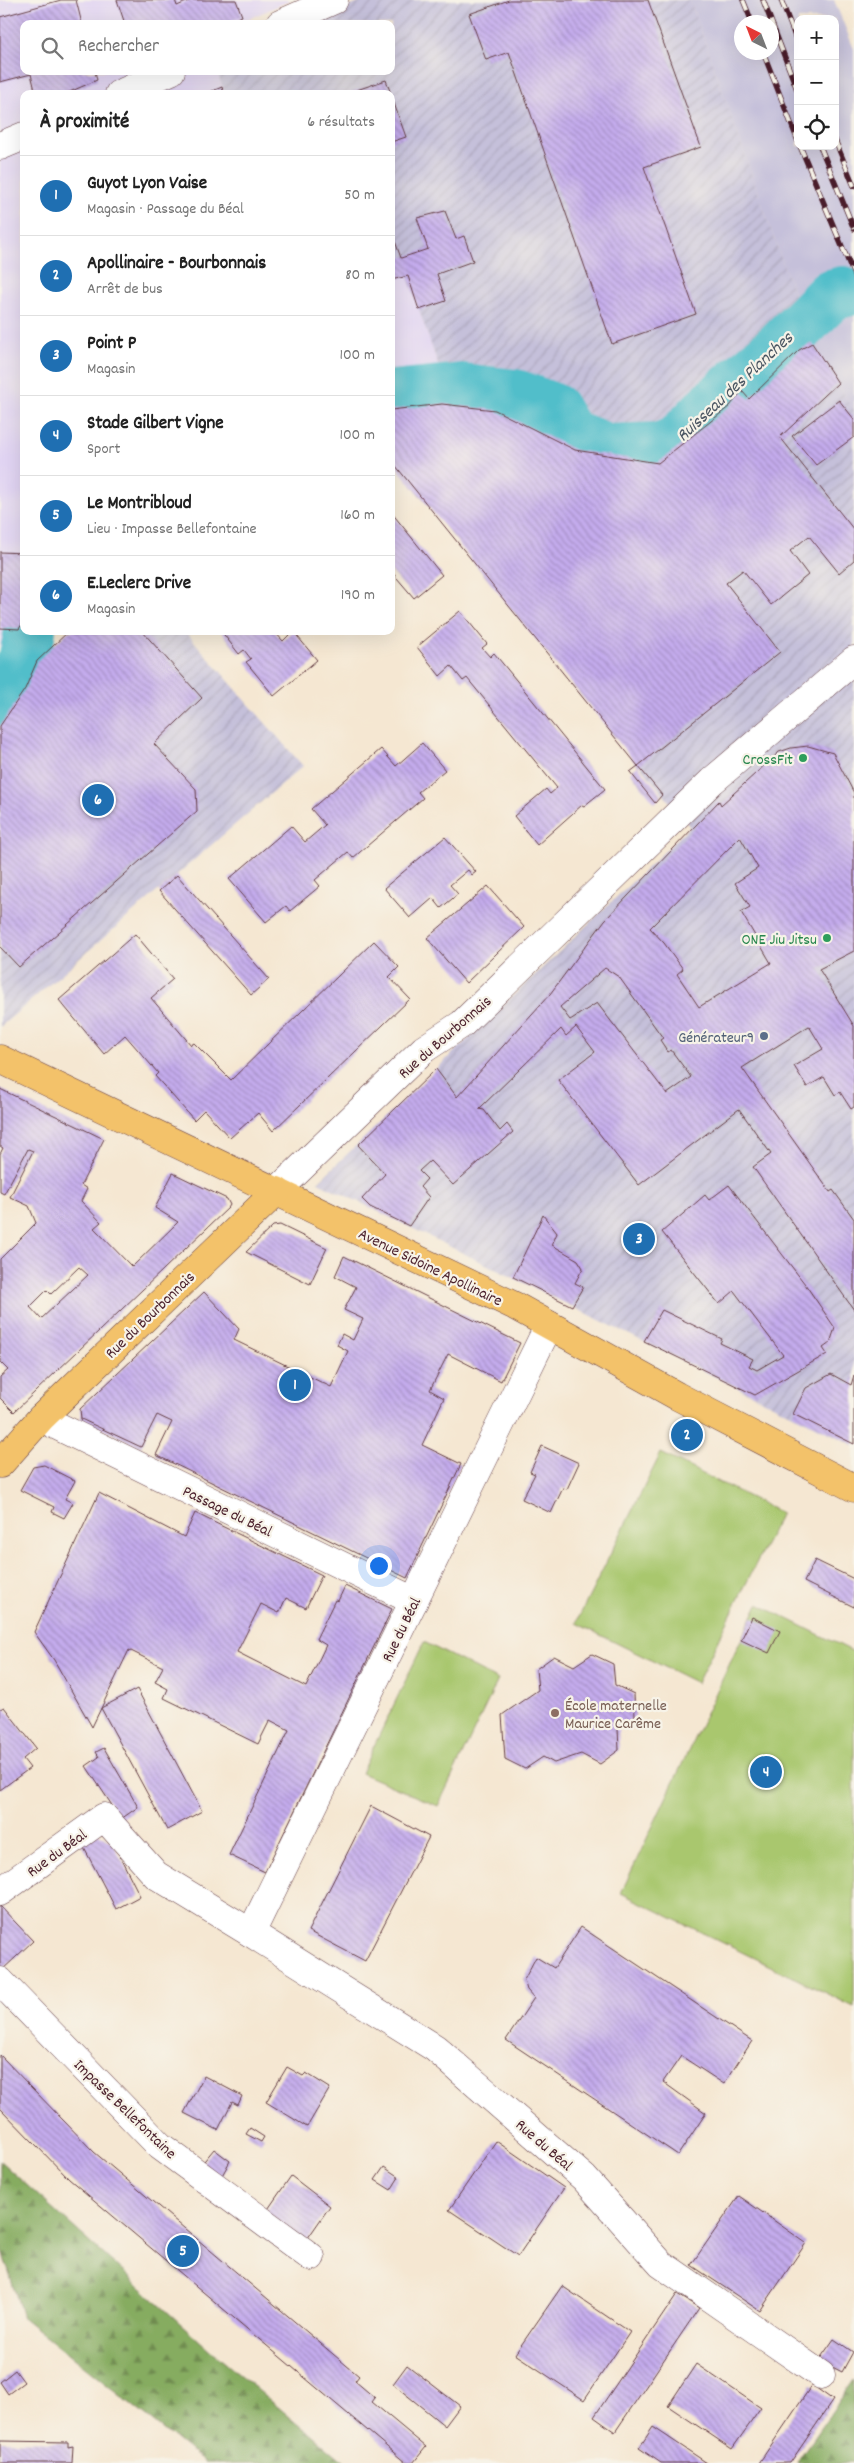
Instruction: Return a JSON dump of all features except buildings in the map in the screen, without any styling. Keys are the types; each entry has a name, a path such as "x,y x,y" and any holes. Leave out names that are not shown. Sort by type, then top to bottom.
{"main road":[{"name":"Avenue Sidoine Apollinaire","path":"0,1059 515,1306 677,1396 854,1488"},
{"name":"Rue du Bourbonnais","path":"0,1464 41,1418 277,1191"}],"street":[{"path":"289,20 332,0"},
{"path":"128,90 162,75"},
{"path":"0,146 20,138"},
{"name":"Rue du Bourbonnais","path":"277,1191 424,1049 462,1024 712,781 854,660"},
{"name":"Rue du Béal","path":"251,1933 549,1325"},
{"name":"Passage du Béal","path":"41,1418 414,1602"},
{"name":"Rue du Béal","path":"0,1892 104,1817 156,1875 435,2048 584,2178 661,2264 821,2375"},
{"name":"Impasse Bellefontaine","path":"0,1981 160,2146 311,2257"}],"shaded area":[{"path":"0,0 291,0 246,20 20,20 20,75 218,75 224,90 20,90 20,627 0,658"},
{"path":"365,0 690,0 796,300 687,409 654,433 624,438 589,422 532,386 442,376 395,241 395,90 224,90 218,75 395,75 395,20 319,20"},
{"path":"690,0 834,0 854,49 854,409 808,339"},
{"path":"395,241 442,376 395,383"},
{"path":"808,339 854,409 854,1445 318,1182 690,827 395,465 395,410 442,404 495,410 575,450 658,463 730,406 742,391 749,399"},
{"path":"65,635 188,635 303,766 0,1027 0,726 25,689 37,661"}],"green space":[{"path":"661,1453 781,1513 697,1683 576,1623"},
{"path":"758,1604 854,1652 854,2007 621,1893"},
{"path":"424,1642 498,1680 438,1806 361,1773"},
{"path":"0,2161 210,2350 345,2463 205,2463 23,2318 0,2242"},
{"path":"854,2380 854,2463 797,2463 800,2457"}],"waterway":[{"name":"Ruisseau des Planches","path":"395,396 462,389 515,395 553,409 568,434 608,450 660,448 677,442 711,406 781,345 831,295 843,292"},
{"name":"Ruisseau des Planches","path":"0,700 24,662 29,635"}],"railway":[{"path":"743,0 749,15"},
{"path":"763,0 794,81"},
{"path":"781,0 794,34"},
{"path":"766,60 794,131"},
{"path":"802,150 854,275"},
{"path":"822,150 854,229"},
{"path":"839,150 854,186"}],"place":[{"name":"CrossFit","path":"803,758"},
{"name":"E.Leclerc Drive","path":"98,800"},
{"name":"ONE Jiu Jitsu","path":"827,938"},
{"name":"Générateur9","path":"764,1036"},
{"name":"Point P","path":"639,1239"},
{"name":"Guyot Lyon Vaise","path":"295,1385"},
{"name":"Apollinaire - Bourbonnais","path":"687,1435"},
{"name":"École maternelle Maurice Carême","path":"555,1713"},
{"name":"Stade Gilbert Vigne","path":"766,1772"},
{"name":"Le Montribloud","path":"183,2251"}]}
